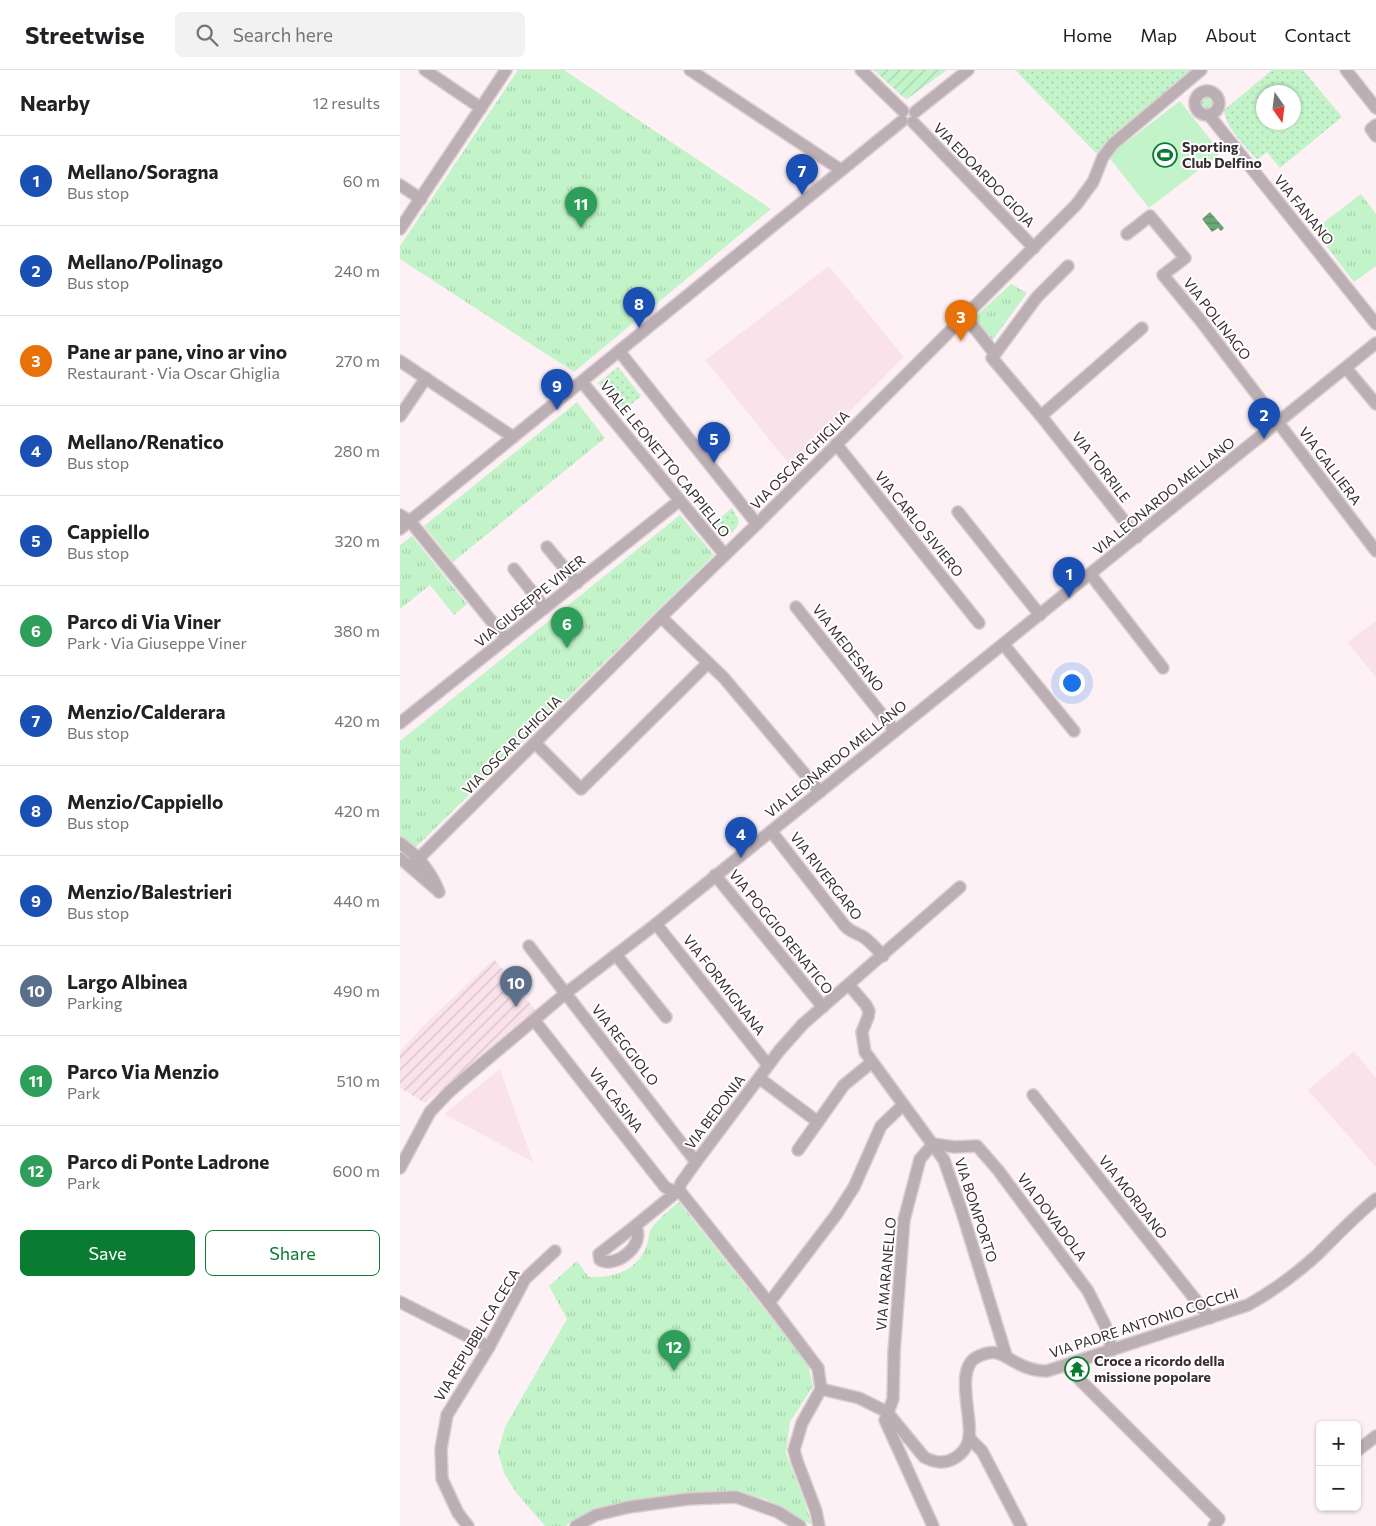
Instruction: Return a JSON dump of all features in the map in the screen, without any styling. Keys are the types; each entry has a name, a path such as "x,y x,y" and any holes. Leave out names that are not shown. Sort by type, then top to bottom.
{"street":[{"path":"425,70 481,108"},
{"path":"400,229 506,70"},
{"path":"690,70 842,170"},
{"name":"VIA EDOARDO GIOJA","path":"861,70 908,116 1034,248"},
{"path":"400,529 405,518 513,437 908,116 968,70"},
{"name":"VIA OSCAR GHIGLIA","path":"415,862 1076,205 1093,182 1103,157 1113,144 1201,70"},
{"path":"1346,70 1376,108"},
{"name":"VIA FANANO","path":"1209,115 1376,324"},
{"path":"400,185 420,199"},
{"name":"VIA POLINAGO","path":"1127,234 1150,216 1185,258 1163,275 1279,423"},
{"path":"995,354 1037,298 1068,266"},
{"name":"VIA TORRILE","path":"965,316 995,354 992,358 1041,416 1137,538"},
{"path":"1041,416 1142,328"},
{"name":"VIA LEONARDO MELLANO","path":"400,1168 430,1112 449,1092 534,1020 1004,645 1376,343"},
{"path":"618,351 757,524"},
{"path":"400,361 513,437"},
{"path":"1346,368 1376,404"},
{"path":"400,416 426,378"},
{"name":"VIALE LEONETTO CAPPIELLO","path":"582,382 724,555"},
{"name":"VIA GALLIERA","path":"1279,423 1375,549"},
{"name":"VIA CARLO SIVIERO","path":"836,444 979,623"},
{"name":"VIA GIUSEPPE VINER","path":"400,723 679,501"},
{"path":"958,512 1040,615"},
{"path":"405,518 506,639"},
{"path":"546,547 577,583"},
{"path":"514,569 546,608"},
{"path":"1091,575 1163,668"},
{"name":"VIA MEDESANO","path":"796,606 895,731"},
{"path":"662,617 724,678 820,792"},
{"path":"1004,645 1074,731"},
{"path":"535,743 581,789 708,663"},
{"name":"VIA RIVERGARO","path":"772,831 845,926 853,934 861,936 872,944 883,956"},
{"path":"400,843 415,862"},
{"path":"400,858 415,862"},
{"name":"VIA POGGIO RENATICO","path":"715,876 823,1007"},
{"name":"VIA BEDONIA","path":"679,1190 681,1183 696,1162 779,1051 803,1024 960,887"},
{"name":"VIA FORMIGNANA","path":"656,924 768,1066"},
{"name":"VIA REGGIOLO","path":"529,946 696,1162"},
{"path":"616,955 666,1017"},
{"name":"VIA BOMPORTO","path":"849,985 869,1010 862,1032 865,1052 871,1063 944,1160 1006,1355"},
{"name":"VIA CASINA","path":"534,1020 665,1187 670,1190 679,1190"},
{"path":"798,1150 844,1084 871,1063"},
{"path":"759,1078 818,1122"},
{"name":"VIA MORDANO","path":"1033,1095 1210,1318"},
{"path":"769,1303 836,1215 854,1187 882,1126 903,1105"},
{"name":"VIA DOVADOLA","path":"933,1144 954,1147 977,1146 998,1170 1088,1291 1105,1325 1112,1350"},
{"name":"VIA MARANELLO","path":"888,1412 893,1399 894,1353 904,1220 920,1159 933,1144"},
{"path":"635,1226 679,1190 818,1368 821,1389 802,1423 794,1450 816,1512 819,1526"},
{"name":"VIA PADRE ANTONIO COCCHI","path":"969,1438 966,1373 971,1360 977,1356 996,1352 1038,1371 1047,1371 1248,1305 1275,1289 1316,1256 1342,1229 1376,1199"},
{"name":"VIA REPUBBLICA CECA","path":"468,1526 458,1512 442,1479 441,1449 447,1415 489,1347 525,1279 555,1251"},
{"path":"400,1302 489,1347"},
{"path":"1065,1365 1219,1519 1214,1526"},
{"path":"821,1389 859,1398 888,1412 914,1447 932,1462 951,1460 959,1456 969,1438 982,1451 1022,1526"},
{"path":"888,1412 885,1420 933,1526"},
{"path":"1361,1448 1376,1436"},
{"path":"576,1526 596,1516 629,1507 688,1499 736,1496 778,1512 800,1526"}],"shaded area":[{"path":"1210,212 1224,228 1221,231 1218,228 1212,232 1202,219"},
{"path":"829,266 904,357 793,469 705,360"},
{"path":"1376,621 1376,677 1347,642"},
{"path":"494,959 537,1012 425,1103 400,1088 400,1052 423,1026"},
{"path":"1354,1051 1376,1078 1376,1167 1308,1090"},
{"path":"500,1069 528,1148 533,1162 444,1114"}],"green space":[{"path":"518,70 564,70 771,209 574,372 400,259 400,246"},
{"path":"874,70 947,70 907,99"},
{"path":"1015,70 1192,70 1096,153"},
{"path":"1272,70 1303,70 1342,117 1280,168 1267,152 1257,160 1232,130 1224,110"},
{"path":"1207,94 1213,97 1216,103 1213,109 1207,112 1201,109 1198,103 1201,97"},
{"name":"Sporting Club Delfino","path":"1180,101 1221,153 1149,208 1108,156"},
{"path":"1361,194 1376,214 1376,266 1354,282 1314,230"},
{"path":"1011,284 1027,293 992,341 973,319"},
{"path":"618,367 641,396 622,412 598,383"},
{"path":"577,402 605,438 453,562 424,526"},
{"path":"732,508 739,521 738,524 730,533 721,533 712,524"},
{"path":"680,515 714,555 416,847 400,838 400,741"},
{"path":"412,536 467,604 454,615 430,585 400,609 400,545"},
{"path":"679,1202 808,1364 813,1386 790,1422 786,1453 812,1525 766,1499 737,1492 654,1499 583,1514 565,1526 545,1526 517,1494 504,1473 498,1452 505,1427 567,1319 549,1286 577,1261 589,1277 607,1276 630,1267 642,1255 651,1229"}],"place":[{"name":"Sporting Club Delfino","path":"1165,155"},
{"name":"Menzio/Calderara","path":"802,195"},
{"name":"Parco Via Menzio","path":"581,228"},
{"name":"Menzio/Cappiello","path":"639,328"},
{"name":"Pane ar pane, vino ar vino","path":"961,341"},
{"name":"Menzio/Balestrieri","path":"557,410"},
{"name":"Mellano/Polinago","path":"1264,439"},
{"name":"Cappiello","path":"714,463"},
{"name":"Mellano/Soragna","path":"1069,598"},
{"name":"Parco di Via Viner","path":"567,648"},
{"name":"Mellano/Renatico","path":"741,858"},
{"name":"Largo Albinea","path":"516,1007"},
{"name":"Croce a ricordo della missione popolare","path":"1077,1369"},
{"name":"Parco di Ponte Ladrone","path":"674,1371"}]}
